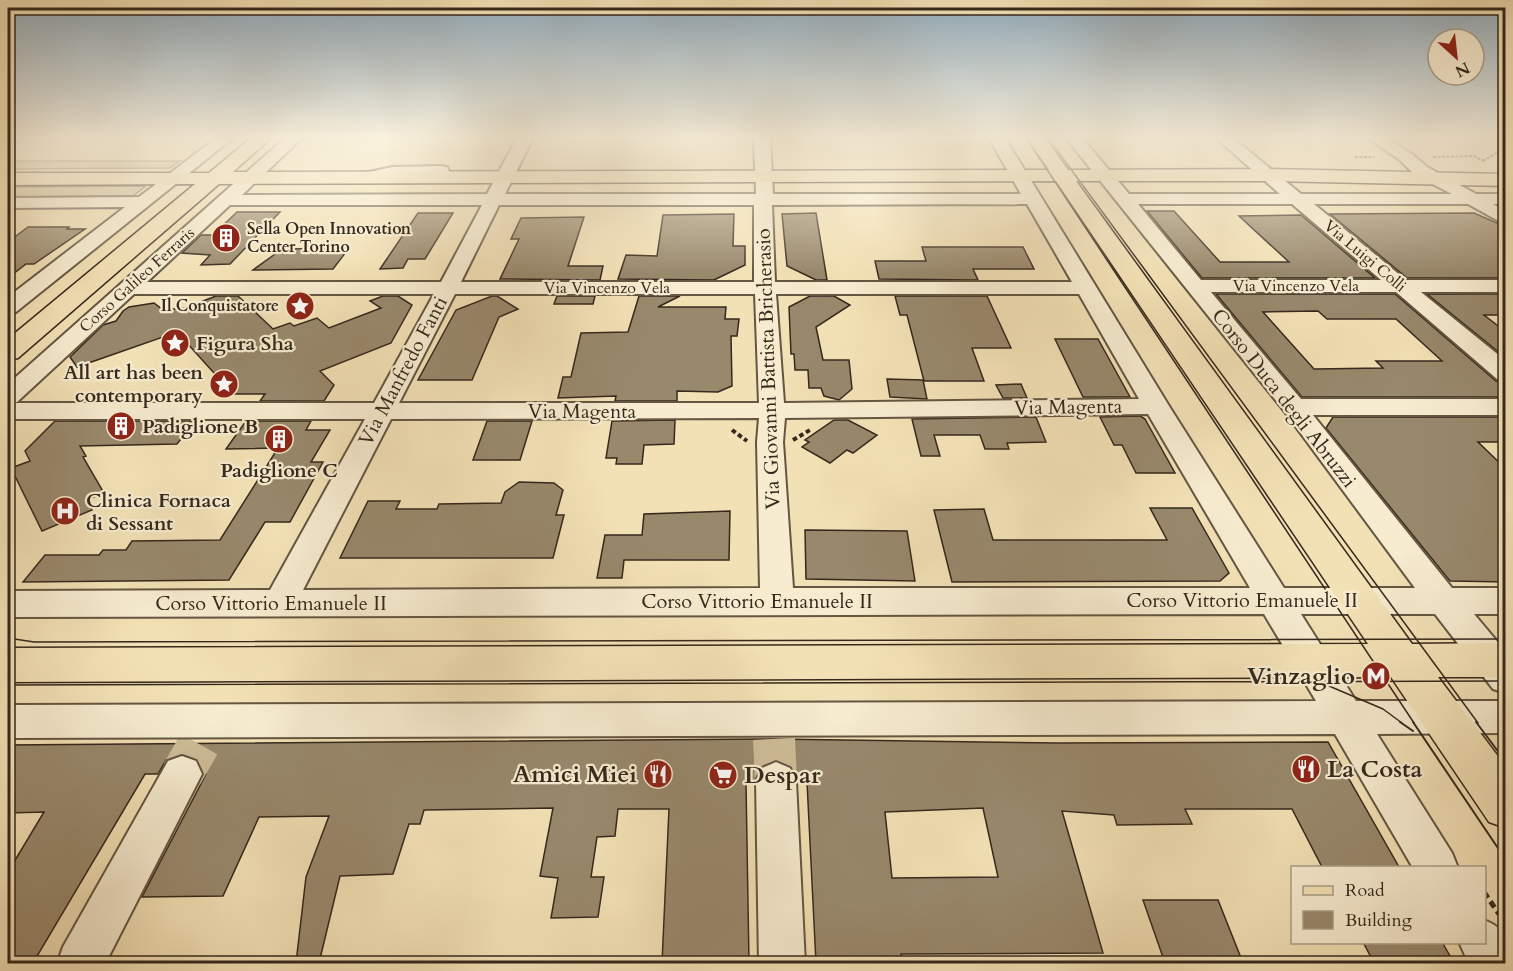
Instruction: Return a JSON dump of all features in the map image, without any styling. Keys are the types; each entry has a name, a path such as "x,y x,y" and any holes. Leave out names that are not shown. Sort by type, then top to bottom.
{"main road":[{"name":"Corso Galileo Ferraris","path":"8,352 208,183"},
{"path":"654,183 764,188 864,183"},
{"path":"1068,183 1506,806"},
{"path":"8,665 1402,660 1501,666"}],"street":[{"path":"8,307 166,183"},
{"name":"Corso Galileo Ferraris","path":"8,397 243,183"},
{"path":"376,183 382,186 429,186"},
{"name":"Via Manfredo Fanti","path":"279,604 502,183"},
{"name":"Via Giovanni Battista Bricherasio","path":"764,183 765,287 772,411 770,442 777,601"},
{"path":"1024,183 1156,406 1436,866"},
{"name":"Corso Duca degli Abruzzi","path":"1111,183 1294,407 1443,600 1501,666"},
{"name":"Via Luigi Colli","path":"1278,183 1506,374"},
{"path":"1442,183 1506,220"},
{"path":"225,200 493,200 764,188 1034,199"},
{"path":"1124,199 1506,199"},
{"path":"8,203 143,202"},
{"name":"Via Vincenzo Vela","path":"1196,286 1506,286"},
{"path":"8,288 32,288"},
{"name":"Via Vincenzo Vela","path":"129,288 1085,288"},
{"name":"Via Magenta","path":"8,411 772,411 1156,406"},
{"path":"1294,407 1506,407"},
{"name":"Corso Vittorio Emanuele II","path":"8,604 1506,601"},
{"path":"8,722 197,747 774,730 1345,718 1506,717"},
{"path":"80,963 197,747"},
{"path":"776,781 782,963"},
{"path":"1483,944 1495,963"}],"path":[{"path":"1486,894 1506,924"}],"shaded area":[{"path":"146,186 133,196 8,197 8,187"}],"building":[{"path":"1147,211 1174,211 1220,262 1289,262 1239,216 1301,215 1375,278 1202,278"},
{"name":"Sella Open Innovation Center Torino","path":"237,212 280,212 230,264 201,265 210,255 182,253 201,235 213,235"},
{"path":"418,213 453,213 425,259 408,259 403,268 380,269"},
{"path":"816,213 827,280 816,280 787,266 782,214"},
{"path":"1474,213 1506,227 1506,278 1407,278 1330,214"},
{"path":"734,214 733,246 745,246 745,265 714,280 618,279 626,255 657,256 663,215"},
{"path":"584,217 568,266 603,266 600,280 500,279 519,239 511,239 521,218"},
{"path":"28,227 85,229 34,264 26,264 8,278 8,242"},
{"path":"922,247 1023,247 1034,269 973,269 978,280 879,279 875,261 926,261"},
{"path":"349,248 333,269 253,270 282,249"},
{"path":"1216,294 1395,294 1496,381 1506,383 1506,397 1302,397","holes":["1318,311 1327,319 1396,319 1442,361 1376,361 1383,368 1314,369 1263,312"]},
{"path":"1427,294 1506,294 1506,315 1484,315 1506,332 1506,358"},
{"path":"216,296 238,296 273,329 290,323 294,326 317,318 329,328 381,308 370,301 383,296 398,296 412,305 391,343 320,371 334,385 324,401 260,401 265,394 233,394 177,332 77,367 70,357 103,325 116,321 129,307 154,303 162,309 182,309"},
{"path":"497,296 518,309 499,317 472,380 418,380 456,310"},
{"path":"557,296 595,296 593,304 554,304"},
{"path":"639,296 680,296 658,307 726,307 725,319 739,319 737,336 731,336 732,386 718,392 677,391 677,401 615,401 616,396 558,398 563,377 571,377 581,333 628,332"},
{"path":"810,296 834,296 850,305 816,327 823,360 849,360 852,389 839,400 824,396 821,388 809,388 808,370 795,370 794,354 791,354 789,307"},
{"path":"895,296 987,296 1011,348 972,348 984,381 924,381 907,315 900,315"},
{"path":"1055,339 1098,339 1130,397 1083,397"},
{"path":"887,379 923,380 927,399 890,397"},
{"path":"1021,384 1027,398 1003,398 996,385"},
{"path":"1140,416 1145,419 1175,473 1136,473 1122,445 1114,445 1100,417"},
{"path":"1036,417 1046,442 1007,443 1009,449 985,449 980,435 934,435 940,456 921,456 912,419"},
{"path":"1333,417 1506,417 1506,442 1478,442 1506,469 1506,582 1450,581 1326,428"},
{"path":"675,420 674,444 644,445 642,464 616,464 617,458 606,458 612,421"},
{"path":"834,420 848,420 877,435 853,453 847,450 830,463 802,447 809,442 805,440"},
{"path":"55,421 195,421 177,444 80,446 86,456 83,457 104,493 86,500 92,510 42,531 11,468 30,461 25,451"},
{"path":"246,421 311,421 306,430 330,430 311,462 323,462 290,522 265,522 229,580 23,582 45,555 99,555 103,550 126,550 132,541 220,540 278,448 226,449"},
{"path":"487,421 532,421 520,460 473,460"},
{"path":"519,482 554,483 563,490 556,515 564,515 553,558 340,558 368,501 400,501 396,509 437,509 439,504 501,503 505,492"},
{"path":"1150,508 1192,508 1229,573 1220,581 952,582 934,510 984,509 993,540 1167,540"},
{"path":"730,511 729,560 624,560 622,578 597,578 605,535 642,535 644,514"},
{"path":"805,530 907,531 915,581 806,579"},
{"path":"774,739 1057,743 1328,742 1398,866 1321,866 1292,809 1185,809 1192,824 1117,825 1114,815 1062,811 1103,953 901,954 902,963 816,963 807,782 798,782 791,766 775,760 760,767 754,783 746,783 749,963 662,963 669,809 618,809 615,836 597,837 591,877 604,877 598,917 551,918 558,878 540,876 553,808 424,810 420,824 409,824 393,874 340,876 319,963 296,963 306,877 329,816 259,817 223,896 142,897 206,774 197,759 181,754 166,760 158,774 145,774 33,963 8,963 8,872 44,812 8,813 8,745","holes":["983,808 998,877 892,878 885,812"]},
{"path":"1143,900 1218,900 1243,963 1165,963"},
{"path":"1364,944 1443,944 1454,963 1374,963"}],"tunnel":[{"path":"774,739 776,781"},
{"path":"182,774 199,744"}],"tram line":[{"path":"1056,183 1358,639"},
{"path":"1081,183 1416,639"},
{"path":"8,638 34,642 1358,639"},
{"path":"1358,639 1386,681"},
{"path":"1358,639 1416,639"},
{"path":"1416,639 1447,681"},
{"path":"1416,639 1506,639"},
{"path":"8,685 1386,681"},
{"path":"1386,681 1414,723"},
{"path":"1386,681 1447,681"},
{"path":"1447,681 1478,723"},
{"path":"1447,681 1506,681"},
{"path":"1329,686 1383,709 1402,723"},
{"path":"1400,722 1413,731"},
{"path":"1413,722 1506,860"},
{"path":"1476,722 1506,762"}],"place":[{"name":"Sella Open Innovation Center Torino","path":"226,238"},
{"name":"Il Conquistatore","path":"300,306"},
{"name":"Figura Sha","path":"175,343"},
{"name":"All art has been contemporary","path":"224,384"},
{"name":"Padiglione B","path":"121,426"},
{"name":"Padiglione C","path":"279,439"},
{"name":"Clinica Fornaca di Sessant","path":"65,511"},
{"name":"Vinzaglio","path":"1376,676"},
{"name":"La Costa","path":"1306,769"},
{"name":"Amici Miei","path":"658,774"},
{"name":"Despar","path":"723,775"}]}
